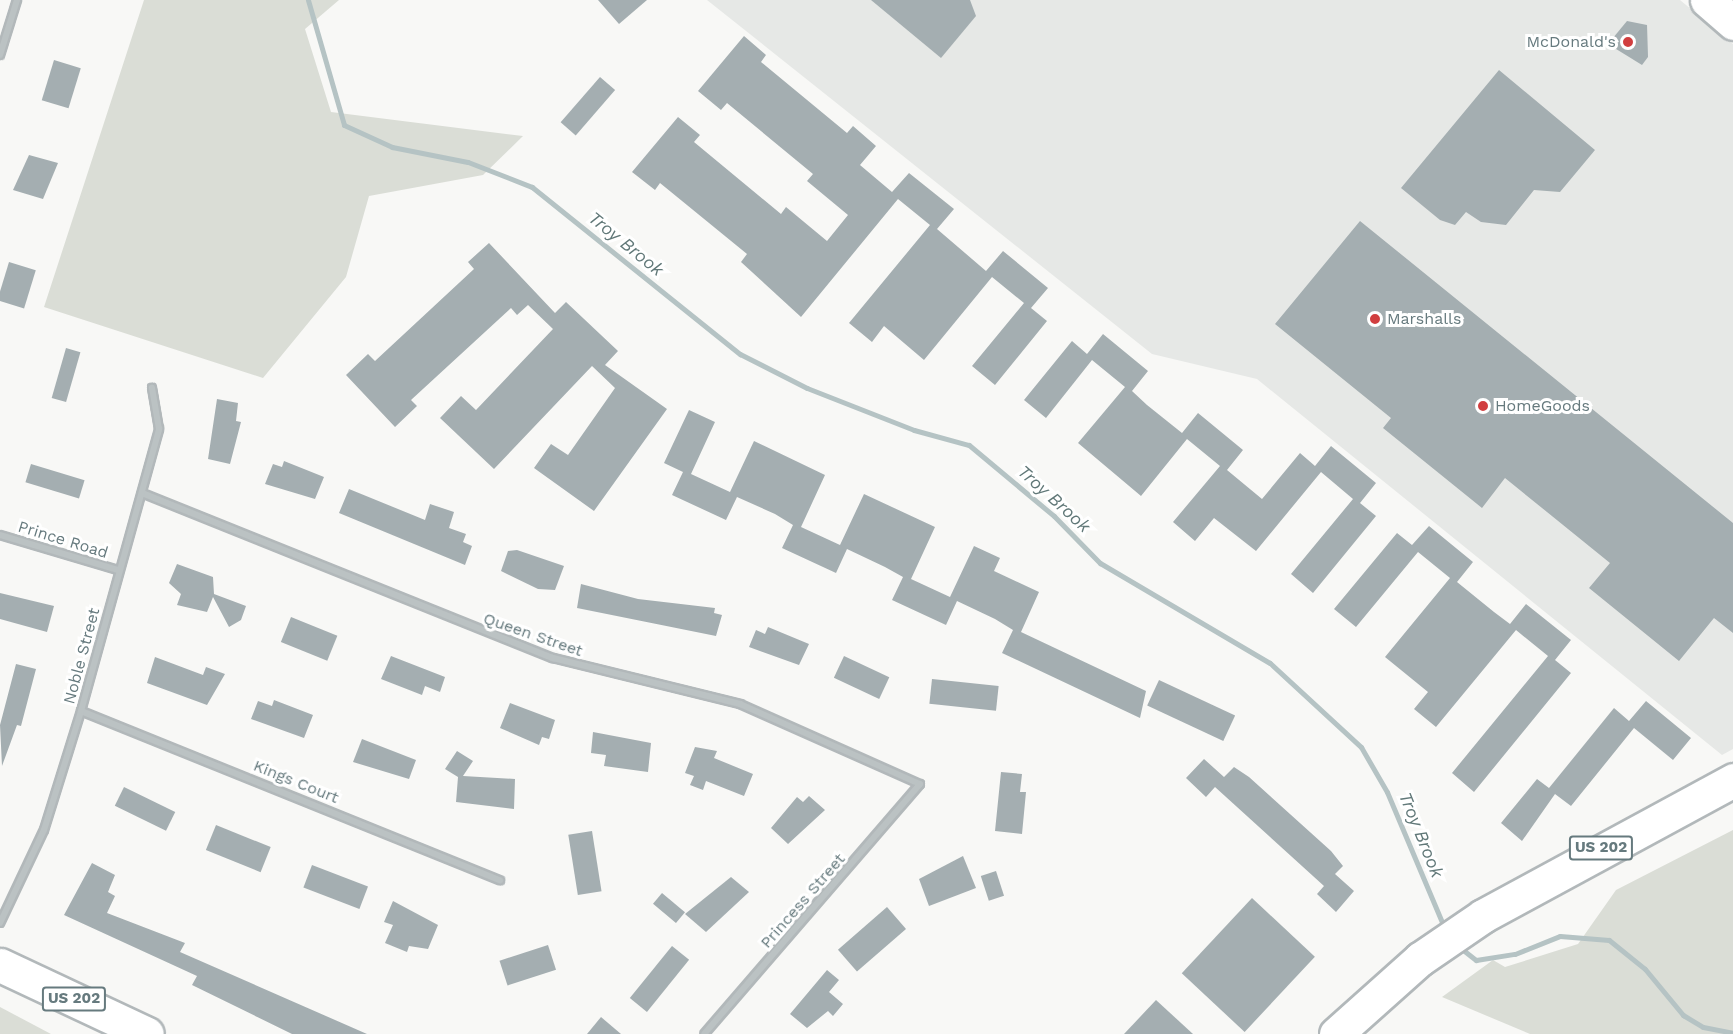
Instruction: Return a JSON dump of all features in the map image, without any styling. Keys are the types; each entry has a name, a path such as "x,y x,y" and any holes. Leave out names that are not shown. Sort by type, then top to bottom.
{"main road":[{"path":"1707,0 1733,23"},
{"name":"US 202","path":"1336,1034 1435,947 1472,923 1540,880 1733,780"},
{"name":"US 202","path":"0,965 147,1034"}],"street":[{"path":"0,55 17,0"},
{"name":"Noble Street","path":"0,923 44,830 81,711 118,570 159,429 152,388"},
{"name":"Queen Street","path":"142,493 553,658 740,704 920,784"},
{"name":"Prince Road","path":"0,535 118,570"},
{"name":"Kings Court","path":"81,711 500,880"},
{"name":"Princess Street","path":"704,1034 920,784"}],"shaded area":[{"path":"144,0 339,0 305,29 331,112 523,136 483,175 369,196 346,277 263,378 44,307"},
{"path":"707,0 1680,0 1733,44 1733,749 1722,755 1257,379 1152,354"},
{"path":"1733,830 1733,1034 1530,1034 1442,997 1493,960 1505,967 1578,944 1616,890"},
{"path":"0,1007 51,1034 0,1034"}],"building":[{"path":"598,0 647,0 619,24"},
{"path":"871,0 970,0 976,16 941,58"},
{"name":"McDonald's","path":"1627,21 1647,25 1648,57 1642,65 1608,44"},
{"path":"744,36 766,55 761,62 847,133 853,126 876,146 860,165 892,192 909,173 954,209 937,229 986,271 1003,251 1048,288 1031,308 1047,321 995,385 972,366 1024,303 992,277 924,360 884,326 872,342 849,323 930,225 898,199 801,317 741,262 747,254 660,183 655,190 632,172 678,117 700,135 694,142 781,214 786,207 827,241 848,215 807,181 813,174 727,103 721,110 698,91"},
{"path":"54,60 81,68 68,108 42,100"},
{"path":"1499,70 1595,150 1560,192 1534,190 1506,225 1481,222 1466,212 1455,225 1440,220 1401,188"},
{"path":"600,77 615,90 576,135 561,122"},
{"path":"29,155 58,163 43,199 13,190"},
{"path":"1360,221 1733,523 1733,633 1714,618 1679,661 1589,588 1610,563 1505,478 1482,508 1383,428 1391,418 1275,324"},
{"path":"489,243 555,313 566,302 618,351 605,365 667,409 594,511 534,468 551,444 568,455 615,388 592,366 494,469 440,418 461,396 476,410 553,329 528,305 517,315 511,308 411,400 417,406 395,427 346,375 368,354 375,361 474,269 468,262"},
{"path":"9,262 36,270 24,308 0,301 0,291"},
{"path":"1103,334 1148,371 1132,391 1147,405 1182,433 1198,413 1243,450 1227,470 1262,499 1300,453 1315,466 1331,446 1376,483 1360,503 1376,516 1313,593 1291,574 1353,499 1321,472 1256,551 1214,518 1195,541 1173,522 1220,466 1187,439 1141,496 1078,443 1125,387 1092,360 1046,418 1024,400 1072,341 1087,354"},
{"path":"66,348 80,352 66,402 52,398"},
{"path":"217,399 238,403 236,421 241,422 230,464 208,459"},
{"path":"689,410 715,422 691,474 730,492 754,441 825,475 801,527 840,545 864,494 935,527 911,579 950,597 974,546 1000,558 994,571 1039,592 1021,632 1146,691 1140,718 1002,653 1013,630 995,619 957,601 946,625 892,600 903,577 847,549 836,573 782,548 793,525 775,514 737,497 726,520 672,495 683,472 664,463"},
{"path":"284,461 324,477 315,499 265,484 273,464 282,467"},
{"path":"31,464 85,480 79,499 25,482"},
{"path":"349,489 425,520 430,504 454,512 449,528 466,534 463,542 472,546 465,565 339,513"},
{"path":"1429,526 1473,562 1457,582 1494,612 1510,624 1526,604 1571,640 1555,660 1571,673 1474,792 1452,773 1548,656 1516,630 1436,727 1414,709 1428,692 1385,657 1450,578 1418,552 1356,627 1334,609 1397,533 1412,545"},
{"path":"517,550 564,566 555,590 538,589 501,571 508,551"},
{"path":"177,564 213,577 214,594 246,606 241,620 229,627 213,597 207,612 177,605 181,594 169,583"},
{"path":"581,584 638,599 715,608 714,613 722,615 716,636 577,608"},
{"path":"0,593 54,606 47,632 0,619"},
{"path":"291,617 337,636 327,661 281,642"},
{"path":"768,627 809,644 799,665 749,647 756,630 765,634"},
{"path":"391,656 445,677 440,692 425,686 422,695 381,679"},
{"path":"844,656 889,677 879,699 834,678"},
{"path":"155,657 203,675 206,667 225,674 207,705 147,683"},
{"path":"16,664 36,669 21,726 17,725 2,766 0,725"},
{"path":"932,679 999,686 996,711 929,704"},
{"path":"1159,680 1235,715 1223,741 1147,705"},
{"path":"274,700 313,715 304,738 251,719 258,701 272,706"},
{"path":"1646,701 1691,738 1673,760 1634,728 1571,806 1555,794 1522,841 1501,823 1537,779 1549,788 1614,708 1629,721"},
{"path":"510,703 555,720 549,739 542,737 539,745 500,728"},
{"path":"593,732 651,743 648,772 604,766 606,755 591,753"},
{"path":"362,739 416,760 409,779 353,762"},
{"path":"695,747 717,751 714,758 753,774 744,796 706,781 703,790 690,785 694,776 685,773"},
{"path":"457,751 473,761 463,776 515,779 514,809 456,802 458,777 445,769"},
{"path":"1204,759 1224,777 1234,767 1249,777 1331,851 1343,866 1335,874 1354,891 1336,912 1317,894 1324,886 1215,787 1206,797 1186,778"},
{"path":"1001,772 1022,774 1020,792 1026,792 1022,834 995,831"},
{"path":"124,787 175,812 166,831 115,806"},
{"path":"809,796 825,810 788,844 771,828 797,797 803,802"},
{"path":"216,825 271,847 261,872 206,850"},
{"path":"592,831 602,891 578,895 568,835"},
{"path":"963,856 976,888 929,906 919,879"},
{"path":"92,863 115,875 108,892 115,896 107,913 185,943 180,952 367,1034 292,1034 192,985 197,976 64,915"},
{"path":"312,865 368,887 359,909 303,887"},
{"path":"996,871 1004,896 989,901 981,876"},
{"path":"731,877 749,892 706,932 685,914"},
{"path":"662,893 685,912 676,923 653,904"},
{"path":"1252,898 1315,957 1245,1032 1182,973"},
{"path":"393,901 438,925 428,949 409,946 407,952 385,943 393,925 384,922"},
{"path":"887,907 906,929 857,972 838,950"},
{"path":"548,945 556,970 508,985 499,961"},
{"path":"672,946 689,960 647,1012 630,998"},
{"path":"827,970 839,980 829,992 843,1004 833,1016 828,1011 807,1028 790,1014"},
{"path":"1156,1000 1193,1034 1124,1034"},
{"path":"601,1017 621,1034 587,1034"}],"waterway":[{"name":"Troy Brook","path":"308,0 344,125 392,147 468,162 532,187 740,354 807,388 914,430 969,445 1054,516 1100,563 1270,663 1361,747 1387,792 1445,929"},
{"name":"Troy Brook","path":"1458,946 1476,960 1515,954 1560,936 1609,940 1645,969 1683,1015 1703,1027 1733,1033"}],"place":[{"name":"McDonald's","path":"1628,42"},
{"name":"Marshalls","path":"1375,319"},
{"name":"HomeGoods","path":"1483,406"}]}
